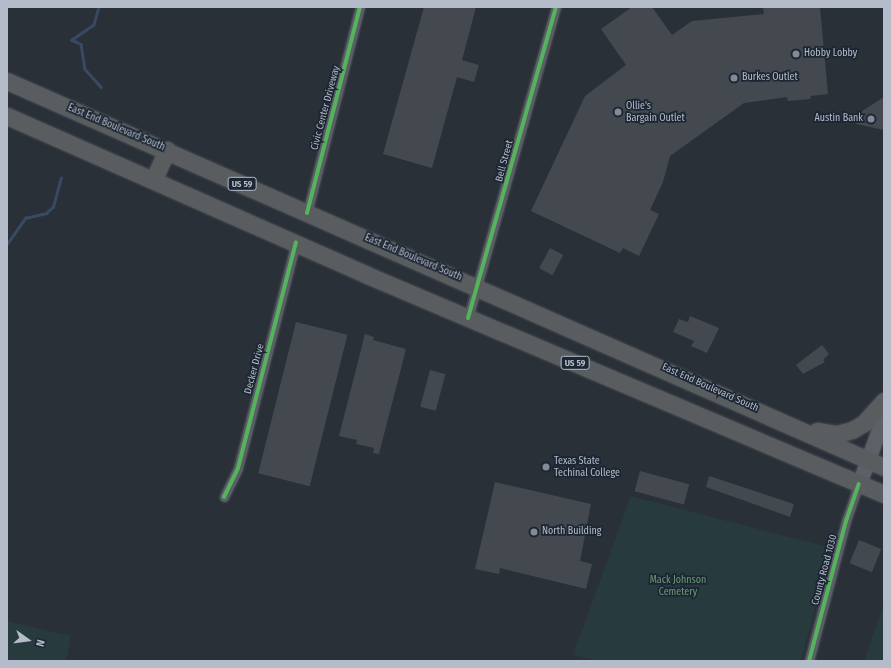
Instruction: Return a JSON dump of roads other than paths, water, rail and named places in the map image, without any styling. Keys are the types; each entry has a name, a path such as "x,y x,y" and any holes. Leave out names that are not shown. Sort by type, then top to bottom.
{"highway":[{"name":"East End Boulevard South","path":"7,81 167,150 307,213 478,286 793,425 876,464"},
{"name":"US 59","path":"7,116 154,179 468,318 884,494"},
{"path":"154,179 167,150"},
{"path":"793,425 831,434 845,432 864,423 884,402"}],"main road":[{"path":"859,484 876,464 884,416"}],"street":[{"name":"Civic Center Driveway","path":"307,213 360,7"},
{"name":"Bell Street","path":"468,318 556,7"},
{"name":"Decker Drive","path":"224,497 238,468 296,242"},
{"name":"County Road 1030","path":"809,661 846,521 859,484"}],"waterway":[{"path":"99,7 94,25 72,40 81,44 85,69 101,87"},
{"path":"7,244 25,218 46,213 53,207 61,178"}],"place":[{"name":"Hobby Lobby","path":"796,54"},
{"name":"Burkes Outlet","path":"734,78"},
{"name":"Ollie's Bargain Outlet","path":"618,112"},
{"name":"Austin Bank","path":"871,119"},
{"name":"Texas State Techinal College","path":"546,467"},
{"name":"North Building","path":"534,532"}],"park label":[{"name":"Mack Johnson Cemetery","path":"678,586"}]}
